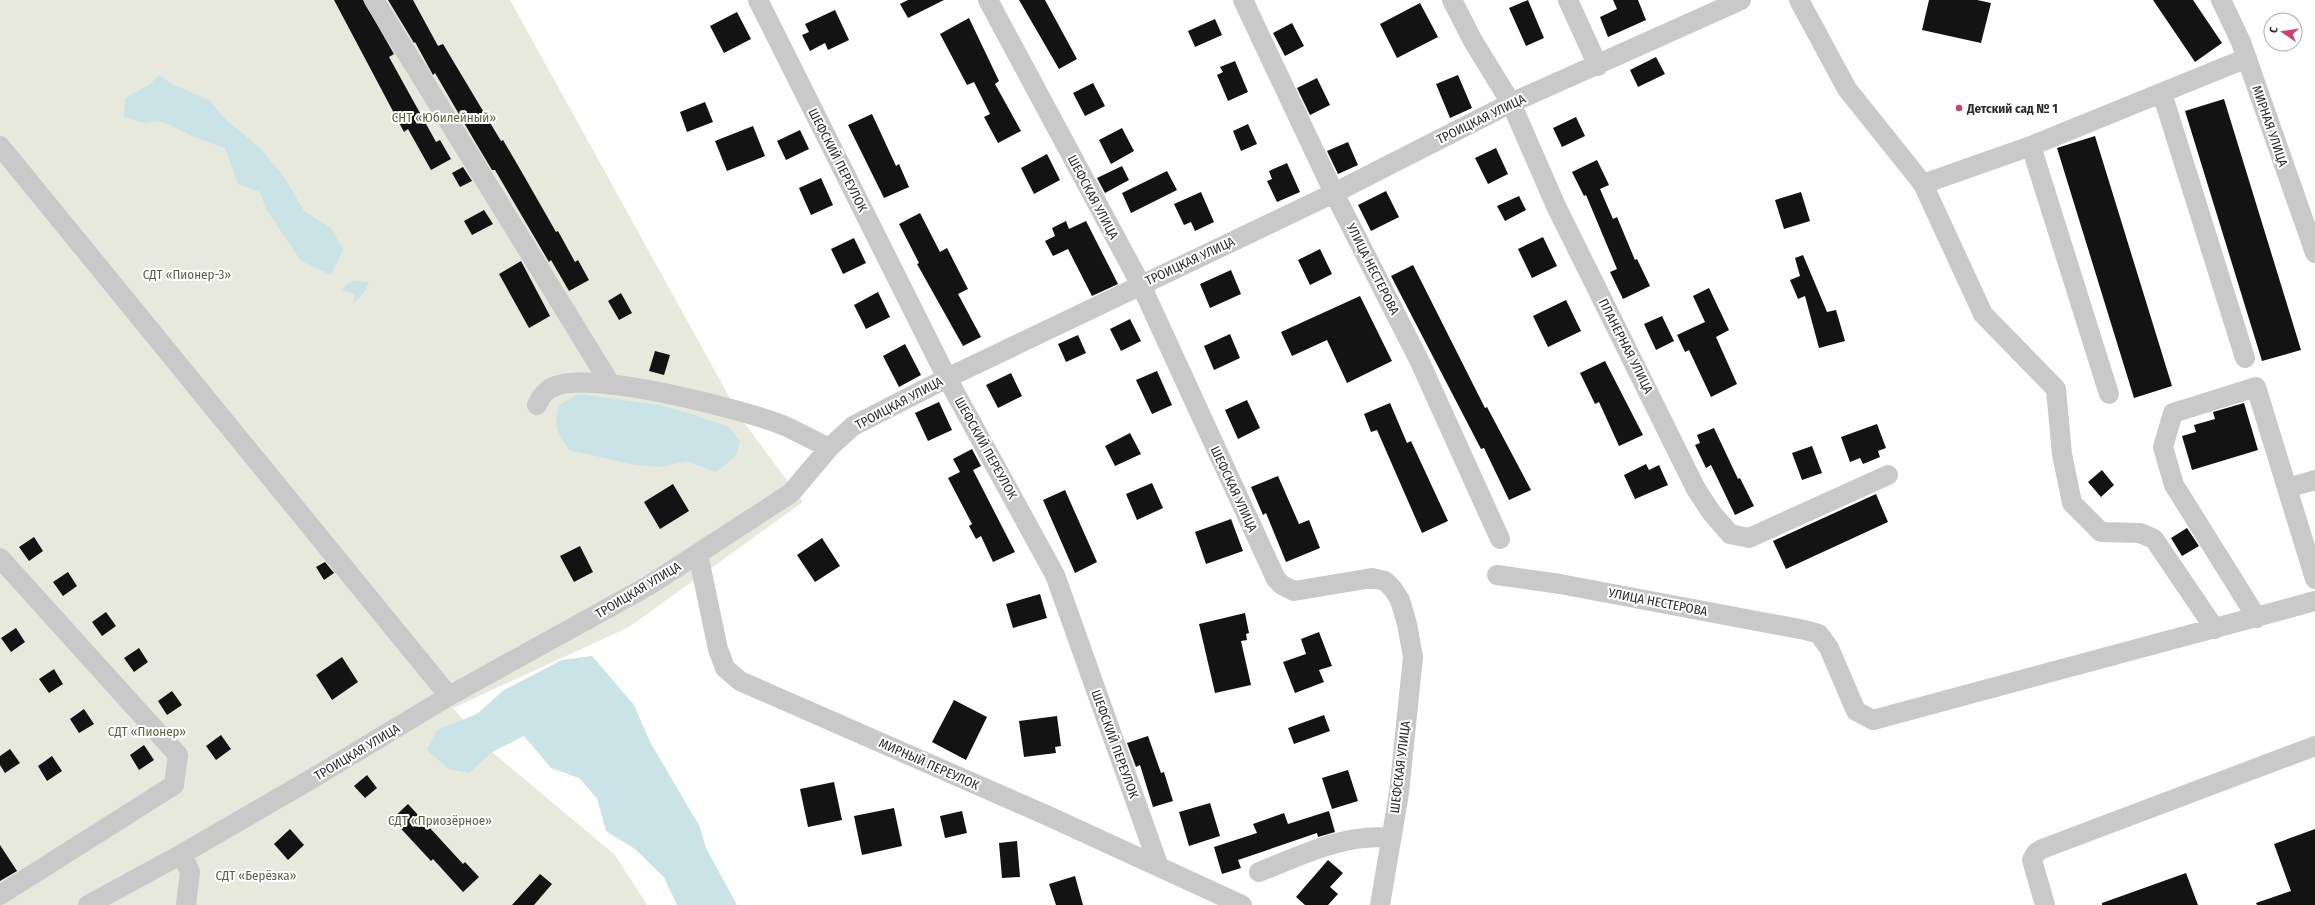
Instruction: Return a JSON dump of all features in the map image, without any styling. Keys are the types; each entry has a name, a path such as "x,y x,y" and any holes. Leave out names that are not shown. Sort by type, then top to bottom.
{"street":[{"path":"374,0 610,385"},
{"name":"ШЕФСКИЙ ПЕРЕУЛОК","path":"758,0 947,378 1055,575 1159,867"},
{"name":"ШЕФСКАЯ УЛИЦА","path":"988,0 1140,285 1276,579 1282,585 1294,591 1372,578 1384,581 1393,589 1400,600 1408,624 1413,657 1404,753 1380,905"},
{"name":"УЛИЦА НЕСТЕРОВА","path":"1243,0 1334,193 1419,360 1500,539"},
{"name":"ПЛАНЕРНАЯ УЛИЦА","path":"1452,0 1473,41 1512,103 1556,206 1696,489 1710,512 1730,534 1749,538 1888,475"},
{"path":"1568,0 1598,66"},
{"name":"ТРОИЦКАЯ УЛИЦА","path":"88,905 182,854 449,696 648,586 791,493 829,448 853,426 947,378 1334,193 1512,103 1598,66 1741,0"},
{"path":"1799,0 1847,90 1923,184 1983,314 2056,390 2062,454 2072,503 2101,532 2140,533 2154,539 2215,629 2315,601"},
{"name":"МИРНАЯ УЛИЦА","path":"2221,0 2247,58 2315,255"},
{"path":"1923,184 2031,146 2247,58"},
{"path":"2162,93 2245,358"},
{"path":"0,146 449,696"},
{"path":"2031,146 2109,394"},
{"path":"537,405 540,398 552,387 575,383 610,385 710,402 786,426 829,448"},
{"path":"2257,618 2174,485 2163,447 2172,413 2256,387 2315,579"},
{"path":"2287,488 2315,480"},
{"name":"МИРНЫЙ ПЕРЕУЛОК","path":"698,554 718,649 725,668 740,681 1046,815 1242,905"},
{"path":"0,558 178,755 174,785 0,895"},
{"name":"УЛИЦА НЕСТЕРОВА","path":"1497,575 1575,587 1805,630 1819,634 1829,648 1856,711 1873,720 2215,629"},
{"path":"2045,905 2032,860 2036,853 2042,849 2315,746"},
{"path":"1259,872 1336,844 1370,837 1390,838"},
{"path":"182,854 190,872 186,905"},
{"path":"0,901 4,905"}],"green space":[{"path":"0,0 510,0 742,420 803,502 629,627 453,708 492,752 615,855 647,905 0,905"}],"water":[{"path":"159,75 174,85 209,100 227,121 259,147 284,177 304,211 331,228 343,250 331,275 301,261 266,209 260,192 238,184 225,148 194,137 169,124 156,121 144,123 124,117 125,98 149,85"},
{"path":"355,281 369,282 364,293 353,304 355,294 342,290 347,284"},
{"path":"579,394 659,405 729,427 740,441 736,456 716,472 687,461 660,467 635,465 569,450 557,429 557,413 559,405"},
{"path":"592,656 634,705 650,742 700,827 706,848 737,905 677,905 664,877 635,849 606,831 597,798 579,778 551,768 524,736 492,752 469,773 449,769 427,750 437,730 477,714 504,690 562,660"}],"building":[{"path":"334,0 363,0 394,54 389,57 436,142 440,140 451,159 431,170 408,129 404,132"},
{"path":"388,0 413,0 438,46 443,44 501,141 503,140 556,232 558,231 575,262 578,260 589,280 569,291 551,260 549,262 495,170 492,170 435,73 433,75 415,42 414,43"},
{"path":"908,0 944,0 908,18 900,4"},
{"path":"1019,0 1045,0 1077,59 1059,69"},
{"path":"1528,0 1544,38 1526,46 1509,8"},
{"path":"1613,0 1638,0 1646,20 1608,37 1600,17 1617,9"},
{"path":"1929,0 1977,0 1991,3 1981,43 1922,30"},
{"path":"2153,0 2193,0 2222,43 2195,62"},
{"path":"1420,3 1438,37 1397,58 1380,24"},
{"path":"835,10 849,40 828,50 825,43 810,51 802,35 809,32 805,24"},
{"path":"737,12 751,39 724,53 710,26"},
{"path":"969,18 999,81 995,84 1021,131 998,143 984,117 990,114 974,82 967,85 940,34"},
{"path":"1215,19 1222,35 1195,47 1188,31"},
{"path":"1292,23 1304,46 1285,56 1273,33"},
{"path":"1656,57 1665,74 1638,87 1630,70"},
{"path":"1235,61 1248,92 1228,101 1217,75 1223,72 1220,67"},
{"path":"1458,75 1472,108 1450,118 1436,84"},
{"path":"1317,78 1330,105 1310,115 1297,88"},
{"path":"1093,83 1105,106 1085,116 1073,93"},
{"path":"2224,99 2301,350 2262,361 2185,111"},
{"path":"705,102 713,122 687,132 680,112"},
{"path":"872,114 896,166 899,164 909,187 884,198 848,125"},
{"path":"1576,117 1585,136 1562,147 1553,128"},
{"path":"1248,124 1257,144 1241,151 1233,131"},
{"path":"753,126 765,156 727,171 715,141"},
{"path":"1122,128 1134,151 1111,164 1099,140"},
{"path":"800,130 809,149 786,160 777,141"},
{"path":"2095,136 2172,386 2134,398 2057,148"},
{"path":"1348,142 1358,165 1338,174 1327,151"},
{"path":"1496,148 1508,174 1488,184 1475,158"},
{"path":"1047,154 1060,180 1034,194 1021,168"},
{"path":"1597,160 1609,185 1600,189 1613,219 1617,217 1635,260 1637,259 1650,286 1623,299 1610,272 1617,269 1586,195 1584,196 1572,172"},
{"path":"1287,163 1300,192 1277,202 1267,181 1272,179 1269,171"},
{"path":"1122,166 1129,180 1105,193 1097,178"},
{"path":"463,167 472,181 460,187 452,173"},
{"path":"1167,171 1177,190 1131,213 1122,193"},
{"path":"821,178 833,205 811,215 799,188"},
{"path":"1386,191 1399,217 1371,231 1358,205"},
{"path":"1201,192 1214,222 1195,231 1191,222 1184,225 1174,204"},
{"path":"1801,192 1810,221 1784,229 1775,200"},
{"path":"1519,196 1526,210 1505,221 1497,206"},
{"path":"484,210 493,224 472,235 464,221"},
{"path":"920,213 940,252 947,248 968,289 958,294 981,337 963,346 917,264 919,263 899,224"},
{"path":"1066,221 1069,229 1086,221 1118,284 1092,296 1068,249 1053,256 1045,241 1055,236 1052,228"},
{"path":"1543,237 1557,266 1532,278 1518,249"},
{"path":"854,238 866,263 843,274 831,249"},
{"path":"1320,249 1332,274 1310,285 1298,260"},
{"path":"1803,255 1827,312 1836,310 1845,341 1819,348 1805,296 1798,299 1790,280 1800,276 1795,258"},
{"path":"521,261 550,316 529,328 499,274"},
{"path":"1413,265 1485,408 1487,407 1531,490 1509,500 1484,448 1481,449 1391,276"},
{"path":"1231,270 1241,294 1210,308 1200,284"},
{"path":"1709,288 1729,330 1716,337 1737,384 1711,397 1689,350 1685,352 1677,335 1705,322 1693,296"},
{"path":"878,292 890,317 866,329 854,305"},
{"path":"621,293 632,313 619,320 608,301"},
{"path":"1360,296 1392,361 1347,383 1327,340 1292,356 1281,332"},
{"path":"1566,300 1581,331 1548,347 1533,316"},
{"path":"1662,316 1674,341 1656,350 1644,324"},
{"path":"1130,319 1141,341 1121,351 1110,329"},
{"path":"1230,334 1240,358 1214,370 1204,346"},
{"path":"1078,335 1086,353 1066,362 1058,344"},
{"path":"905,344 921,375 899,387 883,356"},
{"path":"655,351 670,355 664,375 649,371"},
{"path":"1605,361 1643,435 1619,446 1599,402 1595,404 1580,373"},
{"path":"1157,371 1172,405 1152,414 1136,380"},
{"path":"1011,373 1022,396 998,408 986,385"},
{"path":"1247,400 1260,428 1238,439 1225,410"},
{"path":"939,402 952,430 928,441 915,413"},
{"path":"1390,403 1407,443 1411,441 1448,521 1422,533 1377,430 1371,432 1364,414"},
{"path":"2244,403 2258,450 2192,470 2182,436 2196,432 2194,425 2215,419 2213,412"},
{"path":"1877,424 1886,448 1878,451 1880,457 1863,464 1860,458 1850,462 1841,437"},
{"path":"1714,428 1738,479 1740,478 1754,506 1735,515 1711,465 1706,468 1695,445 1700,443 1697,435"},
{"path":"1130,433 1141,454 1115,466 1105,446"},
{"path":"1812,446 1822,473 1802,480 1792,453"},
{"path":"972,449 981,466 973,470 1015,552 993,562 981,536 976,539 969,526 972,524 948,478 960,472 953,459"},
{"path":"1646,464 1649,470 1659,465 1668,485 1635,499 1624,475"},
{"path":"2102,470 2114,485 2101,497 2088,482"},
{"path":"1278,476 1299,524 1309,520 1320,548 1286,562 1266,513 1263,515 1251,487"},
{"path":"1152,483 1163,508 1137,520 1126,494"},
{"path":"673,484 689,511 660,529 644,502"},
{"path":"1065,490 1097,562 1075,573 1043,500"},
{"path":"1876,494 1888,522 1786,569 1773,541"},
{"path":"1231,519 1243,551 1206,564 1195,532"},
{"path":"2187,528 2199,546 2182,556 2171,538"},
{"path":"34,537 43,551 29,561 19,547"},
{"path":"822,538 840,566 815,582 797,555"},
{"path":"580,546 593,572 574,582 560,556"},
{"path":"325,562 334,573 324,580 316,567"},
{"path":"68,572 77,586 63,596 53,582"},
{"path":"1040,594 1047,618 1013,628 1006,604"},
{"path":"106,612 116,626 102,636 92,622"},
{"path":"1245,613 1249,633 1246,634 1247,640 1241,641 1251,685 1215,693 1199,624"},
{"path":"16,628 25,642 11,652 1,638"},
{"path":"1319,632 1332,666 1319,670 1324,682 1295,693 1283,662 1306,654 1301,639"},
{"path":"139,648 148,662 134,672 124,658"},
{"path":"342,657 358,682 332,700 316,675"},
{"path":"54,669 63,684 49,693 39,679"},
{"path":"172,691 182,705 167,715 158,701"},
{"path":"954,700 987,717 966,760 932,742"},
{"path":"84,709 94,724 79,733 70,719"},
{"path":"1324,715 1330,731 1294,744 1288,728"},
{"path":"1057,716 1061,746 1055,747 1056,753 1024,757 1019,721"},
{"path":"221,735 231,749 216,760 206,746"},
{"path":"1148,736 1161,773 1164,772 1173,801 1153,807 1140,765 1136,767 1127,743"},
{"path":"144,745 154,760 139,770 130,755"},
{"path":"10,749 20,763 5,773 0,765 0,756"},
{"path":"52,756 62,771 47,781 38,766"},
{"path":"1348,770 1358,801 1332,809 1322,778"},
{"path":"367,775 377,788 365,798 354,786"},
{"path":"834,782 842,820 808,827 800,789"},
{"path":"1210,803 1220,836 1189,846 1179,812"},
{"path":"408,804 463,864 465,862 479,877 463,892 433,859 431,861 392,819"},
{"path":"894,808 902,846 862,855 854,816"},
{"path":"962,811 967,833 945,838 940,816"},
{"path":"1329,811 1335,832 1318,837 1317,833 1238,860 1241,868 1222,874 1214,847 1257,833 1253,824 1284,813 1288,824"},
{"path":"290,829 304,845 288,860 274,844"},
{"path":"2315,829 2315,905 2257,905 2256,903 2291,891 2274,844"},
{"path":"1017,841 1020,877 1002,878 999,843"},
{"path":"0,845 17,871 0,881"},
{"path":"1328,860 1343,873 1330,887 1338,894 1328,905 1305,905 1296,897"},
{"path":"2186,873 2198,905 2102,905 2102,903"},
{"path":"540,874 552,884 534,905 512,905"},
{"path":"1075,876 1083,905 1056,905 1049,884"}],"place":[{"name":"Детский сад № 1","path":"1959,108"}],"park label":[{"name":"СНТ «Юбилейный»","path":"444,117"},
{"name":"СДТ «Пионер-3»","path":"187,274"},
{"name":"СДТ «Пионер»","path":"147,731"},
{"name":"СДТ «Приозёрное»","path":"440,820"},
{"name":"СДТ «Берёзка»","path":"256,875"}]}
